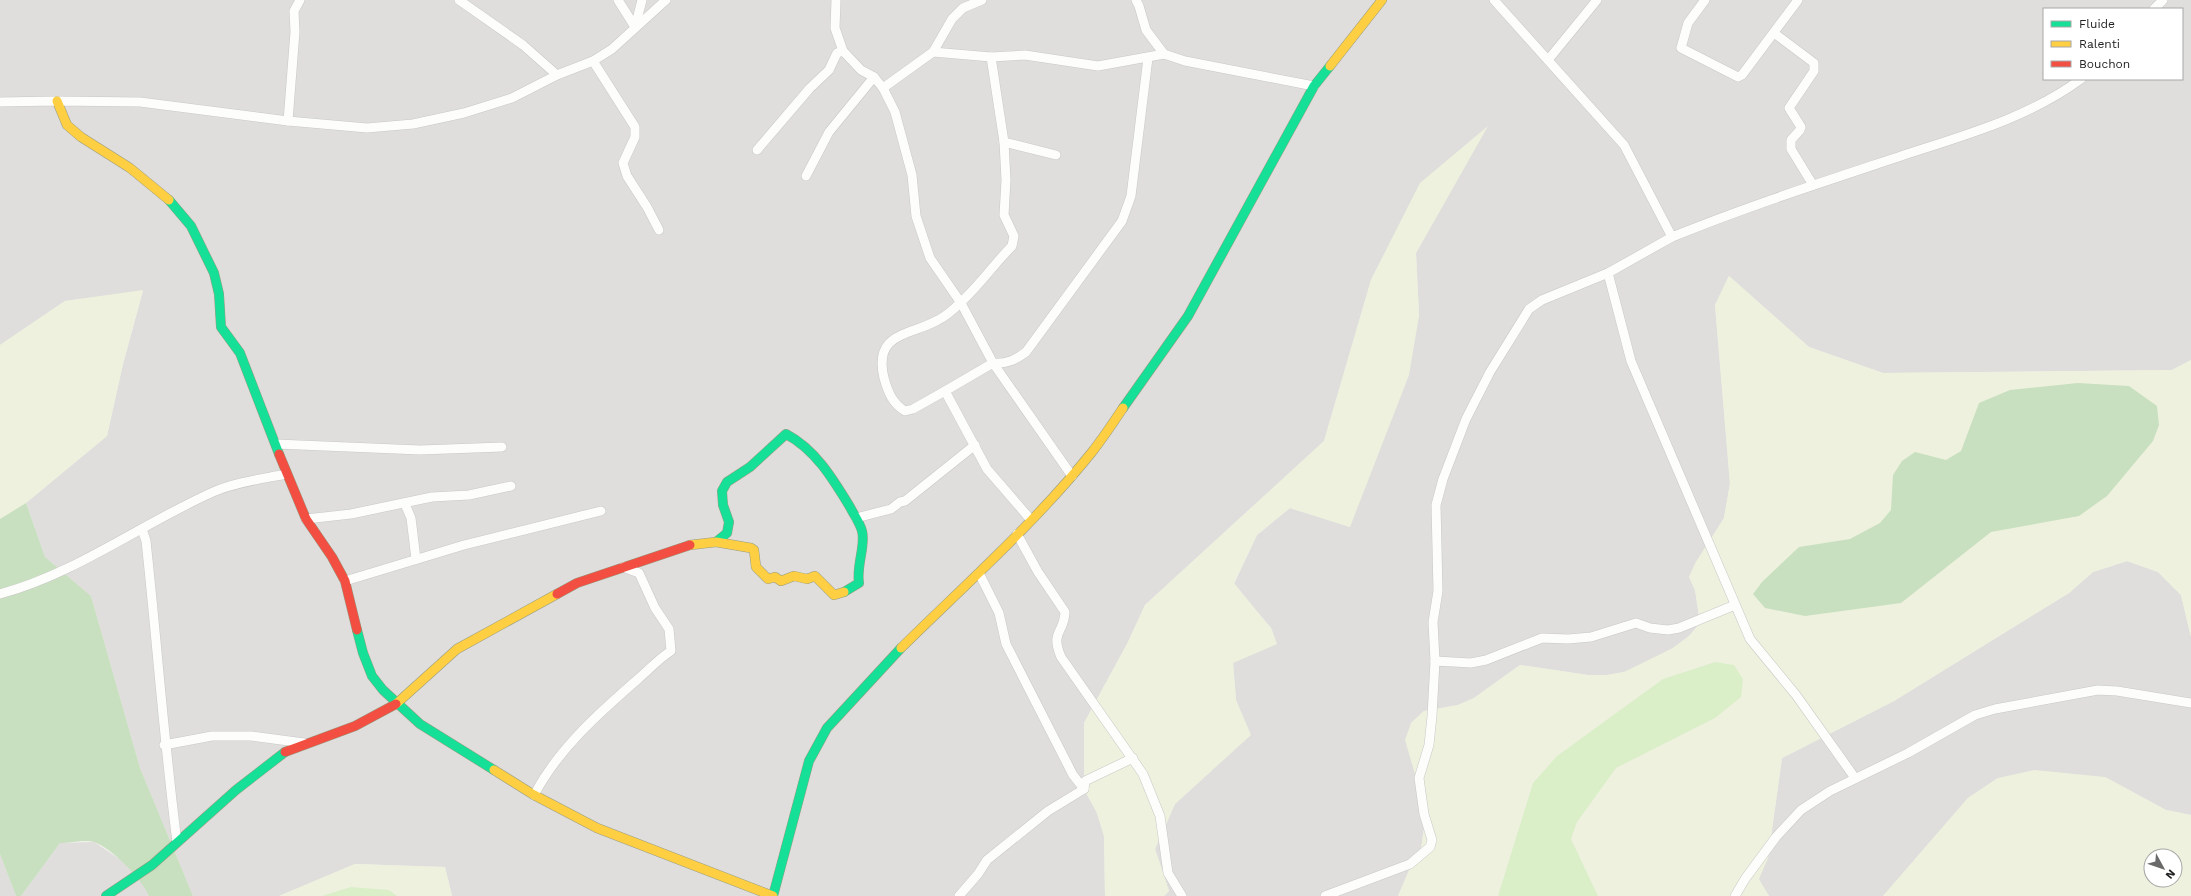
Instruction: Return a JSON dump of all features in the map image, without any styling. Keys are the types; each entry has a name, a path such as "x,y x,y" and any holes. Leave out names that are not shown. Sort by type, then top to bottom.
{"street":[{"path":"288,122 295,32 294,12 300,0"},
{"path":"459,0 522,45 556,75"},
{"path":"618,0 635,27"},
{"path":"635,27 642,0"},
{"path":"0,102 140,102 288,122 367,128 413,124 464,113 512,98 556,75 592,61 612,49 666,0"},
{"path":"836,0 835,28 843,51 861,70 874,77 883,88 895,112 912,175 916,216 930,258 961,303 993,363 1072,476"},
{"path":"883,88 934,52 952,19 963,8 982,0"},
{"path":"1136,0 1146,30 1164,54"},
{"path":"57,101 67,125 81,137 130,168 164,194 191,226 214,274 222,327 240,353 276,444 286,474 306,519 332,557 345,581 356,631 370,670 383,690 396,704 420,724 534,795 598,828 773,896 809,761 827,728 882,667 979,573 1072,476 1141,385 1188,316 1228,246 1314,86 1382,0"},
{"path":"1494,0 1624,145 1672,237"},
{"path":"1548,60 1597,0"},
{"path":"1705,0 1688,23 1681,48 1738,76 1742,75 1798,0"},
{"path":"2155,8 2162,0"},
{"path":"1774,33 1814,63 1815,66 1814,71 1789,108 1801,127 1791,140 1791,148 1813,185"},
{"path":"757,150 810,88 829,70 837,53 843,51"},
{"path":"934,52 991,57 1025,55 1098,66 1164,54 1185,60 1314,86"},
{"path":"991,57 1004,142 1006,180 1004,215 1014,236 1012,246 961,303 939,320 899,334 886,345 883,353 882,368 888,392 896,406 904,410 913,409 993,363 1002,364 1013,361 1026,352 1122,221 1131,196 1139,120 1148,58"},
{"path":"592,61 635,127 635,137 623,163 626,176 647,208 659,230"},
{"path":"806,176 829,132 874,77"},
{"path":"1325,896 1410,864 1430,848 1432,840 1424,814 1419,778 1429,745 1435,661 1433,622 1438,591 1436,505 1443,478 1466,419 1490,372 1529,309 1542,300 1608,273 1672,237 1813,185 2005,122 2038,106 2079,80"},
{"path":"1004,142 1056,155"},
{"path":"1608,273 1632,361 1750,639 1796,695 1855,778"},
{"path":"945,391 975,445 977,454 986,469 1031,520"},
{"path":"106,896 152,865 236,790 285,752 305,743 355,726 396,704 457,650 578,583 687,545 716,542 751,548 754,550 756,567 768,580 775,577 781,581 794,576 807,579 815,576 831,592 838,595 859,583 857,573 863,533 856,518 830,474 807,449 786,434 783,435 750,467 727,482 722,491 723,505 728,522 727,533 716,542"},
{"path":"276,444 420,450 502,447"},
{"path":"856,518 891,509 900,502 905,501 975,445"},
{"path":"0,594 87,559 160,518 214,492 245,482 286,474"},
{"path":"306,519 351,514 405,504 432,497 469,495 511,486"},
{"path":"405,504 411,518 416,559"},
{"path":"345,581 416,559 565,518 601,511"},
{"path":"146,541 160,518"},
{"path":"142,529 146,541 161,690 164,745 176,842"},
{"path":"1017,534 1038,572 1064,612 1064,619 1055,638 1061,657 1143,774 1160,816 1168,873 1182,896"},
{"path":"534,795 544,775 556,759 588,725 657,659 671,651 669,629 655,608 639,573 623,567"},
{"path":"979,573 999,612 1006,644 1073,775 1084,789"},
{"path":"1435,661 1471,662 1486,660 1542,638 1568,639 1590,637 1636,623 1650,628 1668,630 1679,628 1735,605"},
{"path":"1735,896 1745,879 1776,837 1800,810 1830,791 1908,753 1975,715 1995,709 2098,690 2117,691 2191,703"},
{"path":"164,745 212,736 251,736 305,743"},
{"path":"1084,789 1085,781 1133,758"},
{"path":"959,896 978,874 987,860 1048,811 1084,789"}],"shaded area":[{"path":"0,0 2191,0 2191,360 2172,370 1883,373 1809,347 1729,276 1715,305 1730,483 1724,518 1696,562 1689,577 1695,590 1700,623 1689,636 1673,648 1624,672 1607,675 1588,675 1520,665 1474,698 1458,705 1424,711 1411,723 1426,812 1421,850 1413,861 1398,896 1164,896 1169,891 1155,849 1175,804 1250,735 1236,700 1233,663 1272,629 1234,584 1257,535 1290,508 1350,527 1419,316 1416,253 1487,127 1420,184 1371,280 1324,441 1145,605 1128,642 1084,723 1084,789 1097,813 1104,836 1105,896 452,896 445,867 355,864 279,896 193,896 140,768 91,596 45,557 26,503 107,436 123,364 143,291 65,301 0,345"},
{"path":"2127,561 2158,572 2181,595 2191,637 2191,815 2166,810 2105,777 1998,778 1968,798 1883,896 1769,896 1758,879 1768,858 1782,758 1894,701 2069,593 2093,572"},
{"path":"94,842 121,860 144,883 149,896 21,896 60,843"},
{"path":"0,854 16,896 0,896"}],"green space":[{"path":"1488,126 1416,253 1419,316 1409,375 1350,527 1290,508 1257,535 1234,583 1272,630 1277,644 1233,663 1236,700 1251,735 1175,804 1155,849 1169,891 1164,896 1105,896 1104,836 1097,813 1084,789 1084,723 1128,642 1145,605 1324,441 1371,280 1420,183"},
{"path":"1729,276 1809,347 1883,373 2172,370 2191,360 2191,637 2181,595 2158,572 2127,561 2093,572 2069,593 1894,701 1782,758 1768,858 1759,879 1769,896 1598,896 1571,839 1577,822 1616,768 1715,718 1734,666 1714,662 1663,679 1557,756 1533,783 1498,896 1398,896 1413,861 1421,850 1426,812 1405,740 1411,723 1424,711 1458,705 1474,698 1520,665 1588,675 1607,675 1624,672 1673,648 1689,636 1700,623 1695,590 1689,577 1696,562 1724,518 1730,484 1715,305"},
{"path":"143,290 123,364 107,436 26,503 0,519 0,345 65,301"},
{"path":"2078,383 2129,386 2157,406 2159,425 2153,441 2107,496 2079,516 1991,532 1901,603 1805,616 1765,608 1753,594 1762,582 1799,547 1850,539 1880,523 1891,510 1893,475 1902,461 1915,452 1946,460 1961,451 1979,403 2010,390"},
{"path":"26,503 45,557 91,596 140,768 193,896 149,896 140,881 117,857 101,845 86,841 60,843 21,896 16,896 0,854 0,519"},
{"path":"1715,662 1734,665 1743,679 1741,697 1715,718 1616,768 1577,822 1571,839 1598,896 1498,896 1533,783 1557,756 1663,679"},
{"path":"2034,770 2105,777 2166,810 2191,815 2191,896 1883,896 1968,798 1998,778"},
{"path":"355,864 445,867 452,896 397,896 389,890 351,887 322,896 279,896"},
{"path":"351,887 389,890 397,896 322,896"}],"traffic: fast":[{"path":"1123,408 1188,316 1314,86 1330,66"},
{"path":"169,200 191,226 214,273 219,294 221,327 240,353 279,454"},
{"path":"716,542 727,533 729,522 723,505 722,491 727,482 750,467 786,434 796,440 815,456 844,496 861,528 863,543 858,576 859,583 844,592"},
{"path":"357,630 363,653 372,676 383,690 420,724 494,770"},
{"path":"773,896 809,761 827,728 901,648"},
{"path":"106,896 152,865 236,790 285,752"}],"traffic: slow":[{"path":"1330,66 1382,0"},
{"path":"57,101 67,125 81,137 130,168 169,200"},
{"path":"901,648 1000,553 1047,504 1092,452 1123,408"},
{"path":"690,545 716,542 751,548 754,550 756,567 768,579 775,577 781,581 794,576 807,579 815,576 834,595 844,592"},
{"path":"396,704 457,649 557,594"},
{"path":"494,770 534,795 597,828 773,896"}],"traffic: jam":[{"path":"279,454 306,519 332,557 345,581 357,630"},
{"path":"557,594 577,583 690,545"},
{"path":"285,752 355,726 396,704"}]}
